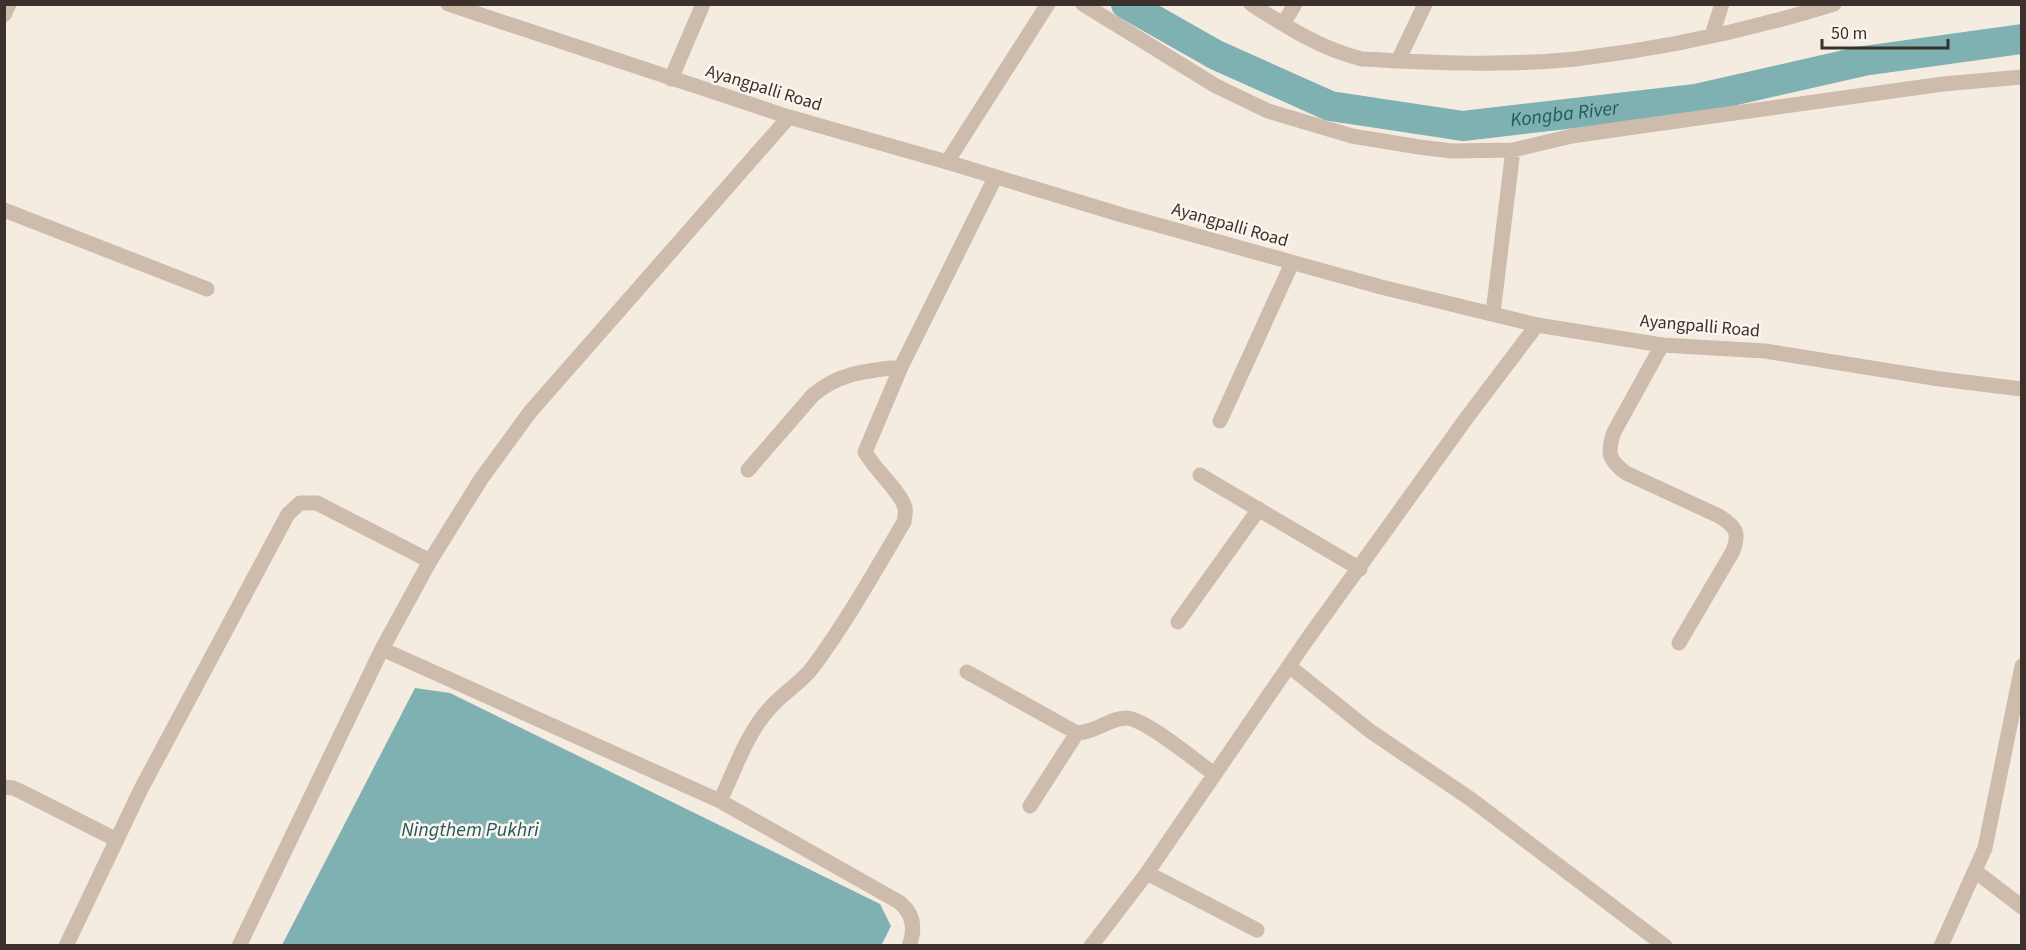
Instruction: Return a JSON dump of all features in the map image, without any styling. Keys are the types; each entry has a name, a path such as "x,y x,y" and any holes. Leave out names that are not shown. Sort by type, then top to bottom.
{"street":[{"path":"4,15 9,4"},
{"name":"Ayangpalli Road","path":"448,4 789,117 995,178 1380,287 1493,313 1537,326 1662,345 1765,351 1940,379 2022,389"},
{"path":"671,79 703,4"},
{"path":"947,162 1048,4"},
{"path":"1083,4 1216,86 1268,111 1352,136 1452,151 1513,150 1572,136 1943,84 2022,77"},
{"path":"1251,4 1306,38 1339,53 1362,59 1504,63 1575,59 1625,52 1778,21 1834,4"},
{"path":"1283,24 1295,4"},
{"path":"1398,61 1425,4"},
{"path":"1712,35 1722,4"},
{"path":"239,945 382,649 430,561 481,479 530,412 789,117"},
{"path":"1493,313 1513,150"},
{"path":"720,801 752,732 771,706 804,678 814,665 843,623 904,522 906,510 903,501 870,462 865,452 901,367 995,178"},
{"path":"4,210 207,289"},
{"path":"1220,421 1293,263"},
{"path":"1091,945 1147,873 1289,666 1468,416 1537,326"},
{"path":"1662,345 1614,432 1609,446 1610,457 1616,466 1626,473 1730,523 1736,530 1737,539 1733,551 1678,643"},
{"path":"748,470 813,395 826,384 860,372 901,367"},
{"path":"1200,475 1360,569"},
{"path":"66,945 181,711 293,508 300,503 317,502 430,561"},
{"path":"1178,622 1258,509"},
{"path":"382,649 720,801 899,902 908,909 914,923 909,945"},
{"path":"1289,666 1370,731 1472,801 1624,917 1665,945"},
{"path":"1941,945 1985,848 2022,666"},
{"path":"968,672 1077,733 1090,733 1119,719 1131,718 1143,723 1214,774"},
{"path":"1030,806 1077,733"},
{"path":"4,787 22,792 117,840"},
{"path":"1975,871 2022,908"},
{"path":"1147,873 1257,930"}],"water":[{"name":"Ningthem Pukhri","path":"415,688 450,693 880,904 891,926 881,946 282,945"}],"waterway":[{"name":"Kongba River","path":"1126,4 1216,55 1330,106 1463,126 1696,99 1863,61 2022,39"}]}
